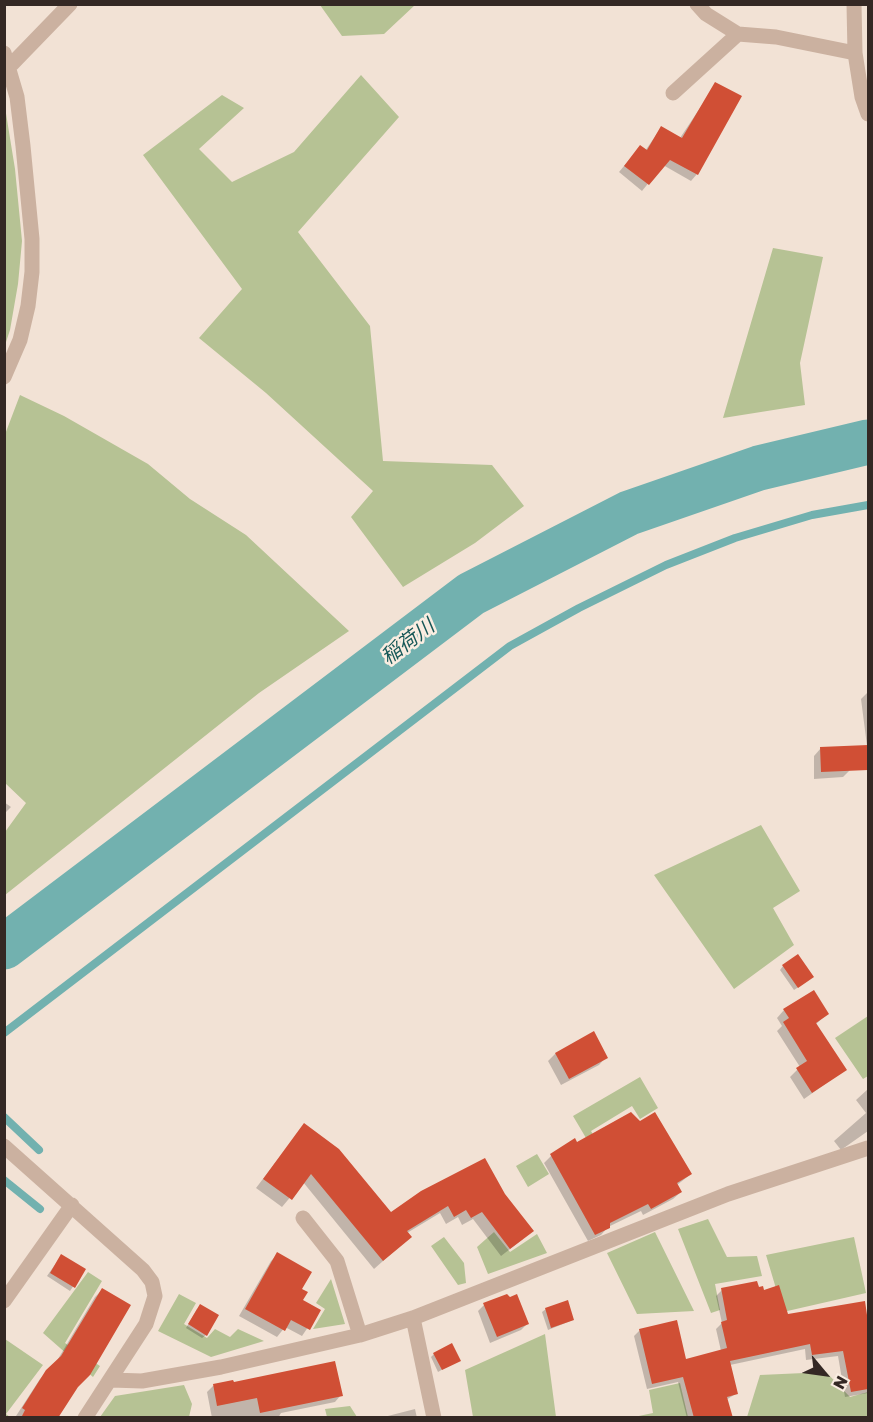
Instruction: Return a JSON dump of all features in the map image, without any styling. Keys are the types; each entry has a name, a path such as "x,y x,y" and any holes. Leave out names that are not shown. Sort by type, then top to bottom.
{"street":[{"path":"4,377 20,340 32,272 26,166 17,97 7,60 70,4"},
{"path":"697,4 715,21 738,34 776,37 855,53"},
{"path":"854,4 855,53 862,97 868,114"},
{"path":"673,93 738,34"},
{"path":"4,1146 143,1270 154,1289 153,1307 146,1324 85,1418"},
{"path":"111,1380 142,1381 221,1367 360,1335 413,1318 728,1194 868,1148"},
{"path":"4,1301 72,1205"},
{"path":"303,1218 337,1262 360,1335"},
{"path":"413,1318 434,1418"}],"green space":[{"path":"320,5 415,5 384,34 342,36"},
{"path":"361,75 399,117 298,232 370,326 383,461 492,465 524,506 475,543 403,587 351,517 373,491 266,393 199,338 242,289 143,155 222,95 244,108 199,149 232,182 294,152"},
{"path":"4,101 15,169 22,241 18,284 5,345"},
{"path":"773,248 823,257 800,363 805,405 723,418"},
{"path":"20,395 64,416 148,464 190,499 246,535 349,631 259,693 5,895 5,832 26,803 4,782 4,437"},
{"path":"761,825 800,891 773,908 794,945 734,989 654,875"},
{"path":"868,1016 868,1076 863,1079 835,1038"},
{"path":"640,1077 658,1108 640,1119 632,1106 591,1131 608,1161 602,1165 573,1116"},
{"path":"537,1154 549,1174 528,1187 516,1166"},
{"path":"708,1219 727,1257 757,1256 762,1276 715,1284 720,1310 711,1313 678,1229"},
{"path":"494,1232 510,1252 537,1234 547,1253 488,1274 477,1247"},
{"path":"655,1232 694,1311 637,1314 607,1253"},
{"path":"444,1237 464,1263 466,1283 458,1285 431,1246"},
{"path":"854,1237 866,1293 783,1312 766,1255"},
{"path":"88,1272 102,1281 65,1343 100,1366 93,1377 43,1333"},
{"path":"331,1279 345,1324 313,1329 325,1309 316,1303"},
{"path":"179,1294 196,1303 184,1324 207,1338 215,1329 230,1337 238,1329 264,1341 211,1357 158,1331"},
{"path":"545,1334 556,1417 473,1417 465,1370"},
{"path":"5,1339 43,1365 6,1414 10,1417 5,1417"},
{"path":"826,1372 850,1397 868,1392 868,1417 747,1417 760,1375"},
{"path":"680,1383 688,1417 634,1417 653,1413 649,1390"},
{"path":"184,1385 192,1404 189,1417 100,1417 115,1396"},
{"path":"350,1406 357,1417 327,1417 325,1409"}],"building":[{"path":"715,82 742,96 698,175 670,160 649,185 624,166 640,145 647,150 661,126 682,138"},
{"path":"868,745 868,770 821,772 820,747"},
{"path":"798,954 814,977 798,988 782,965"},
{"path":"814,990 829,1014 816,1023 847,1070 812,1093 796,1068 807,1061 783,1022 789,1018 783,1009"},
{"path":"594,1031 608,1058 569,1079 555,1053"},
{"path":"631,1112 640,1121 655,1112 692,1174 677,1183 682,1192 651,1209 648,1204 610,1223 610,1228 595,1235 550,1154 575,1138 577,1142"},
{"path":"304,1123 339,1149 391,1212 421,1191 485,1158 505,1194 534,1231 510,1249 482,1212 471,1218 466,1210 454,1217 448,1206 407,1231 412,1237 383,1261 311,1174 292,1200 263,1179"},
{"path":"277,1252 312,1272 302,1289 308,1292 303,1300 321,1310 310,1330 291,1320 285,1331 245,1309"},
{"path":"61,1254 86,1269 75,1288 50,1273"},
{"path":"757,1281 759,1287 763,1286 764,1290 779,1285 788,1314 865,1301 868,1322 868,1389 851,1392 843,1351 812,1355 810,1344 730,1361 738,1394 727,1397 733,1418 694,1418 683,1377 652,1384 639,1329 677,1320 686,1359 727,1348 721,1322 727,1320 721,1288"},
{"path":"102,1288 131,1305 90,1375 78,1387 58,1418 21,1418 25,1410 22,1408 46,1370 61,1356"},
{"path":"507,1294 510,1297 517,1294 529,1324 497,1337 483,1303"},
{"path":"568,1300 574,1320 551,1328 545,1308"},
{"path":"200,1304 219,1315 207,1336 188,1324"},
{"path":"452,1343 461,1361 442,1370 433,1353"},
{"path":"335,1361 343,1396 260,1413 257,1398 217,1406 213,1384 233,1380 234,1382"}],"waterway":[{"name":"稲荷川","path":"4,947 471,594 629,513 759,468 868,442"},
{"path":"4,1033 510,646 579,608 666,565 735,538 812,515 868,505"},
{"path":"4,1117 39,1150"},
{"path":"4,1180 40,1209"}]}
